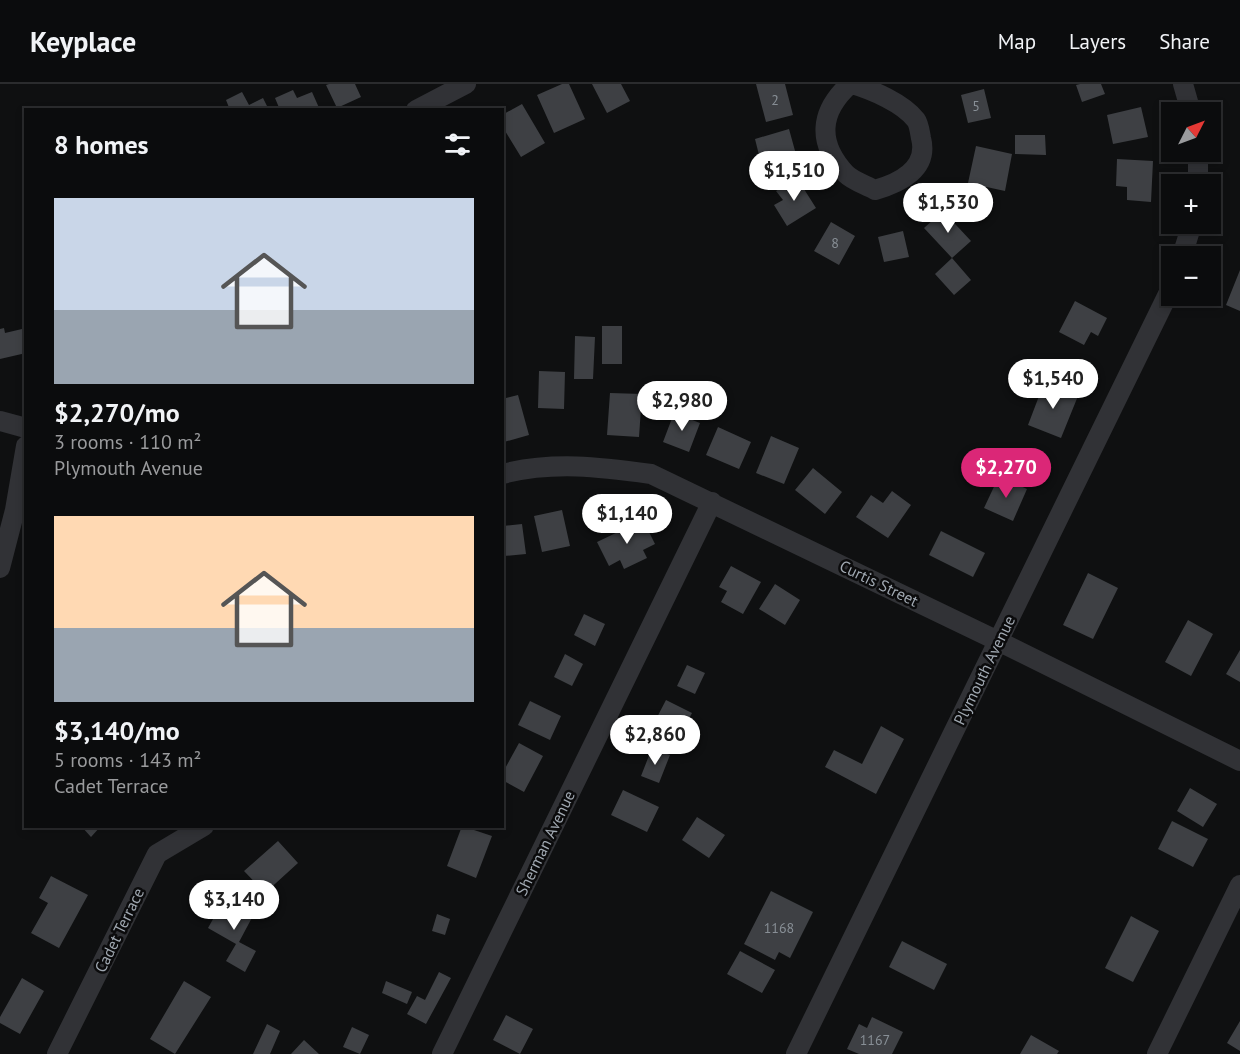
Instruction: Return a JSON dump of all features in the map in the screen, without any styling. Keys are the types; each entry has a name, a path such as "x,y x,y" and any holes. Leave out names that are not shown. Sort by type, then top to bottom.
{"street":[{"path":"420,108 466,84"},
{"path":"851,84 881,93 916,121 923,148 914,172 897,184 875,190 848,175 826,145 826,118 834,98 851,84"},
{"path":"1183,84 1188,102"},
{"name":"Plymouth Avenue","path":"796,1054 1162,306"},
{"path":"0,421 24,428"},
{"name":"Curtis Street","path":"504,474 556,464 589,465 651,474 998,640 1240,761"},
{"path":"0,568 20,513 24,468"},
{"name":"Sherman Avenue","path":"442,1054 712,502"},
{"name":"Cadet Terrace","path":"57,1054 157,854 201,828"},
{"path":"1157,1054 1240,885"}],"building":[{"path":"355,84 361,97 337,108 326,85"},
{"path":"562,84 569,84 585,119 554,133 537,95"},
{"path":"592,84 621,84 630,101 607,113"},
{"path":"756,84 785,84 793,115 766,122"},
{"path":"1101,84 1105,94 1082,102 1076,85"},
{"path":"984,89 991,118 968,123 961,95"},
{"path":"293,90 297,98 312,92 319,108 279,108 275,98"},
{"path":"242,92 249,105 263,98 268,108 229,108 226,100"},
{"path":"522,104 545,143 521,157 504,129 504,114"},
{"path":"1141,107 1148,137 1113,144 1107,115"},
{"path":"789,129 797,158 762,167 755,139"},
{"path":"1015,135 1045,135 1046,155 1015,154"},
{"path":"976,146 1012,154 1005,191 968,183"},
{"path":"1117,159 1153,161 1151,202 1127,200 1127,187 1116,186"},
{"path":"797,178 816,208 787,226 774,205 783,200 776,191"},
{"path":"943,211 971,241 952,258 924,228"},
{"path":"831,222 855,236 839,265 814,251"},
{"path":"903,231 909,257 884,262 878,237"},
{"path":"952,258 971,280 954,295 935,274"},
{"path":"1240,270 1240,311 1226,305"},
{"path":"1075,301 1107,318 1098,336 1091,332 1084,345 1059,332"},
{"path":"602,326 622,326 622,364 602,364"},
{"path":"4,328 5,333 22,329 24,353 0,359 0,329"},
{"path":"575,336 595,337 593,379 574,379"},
{"path":"539,371 565,372 564,409 538,408"},
{"path":"1044,383 1078,396 1061,438 1028,425"},
{"path":"610,393 642,394 639,437 607,435"},
{"path":"518,395 529,435 504,442 504,398"},
{"path":"674,413 700,423 689,452 663,442"},
{"path":"718,427 751,442 739,469 706,455"},
{"path":"771,436 799,448 784,484 756,473"},
{"path":"813,468 842,492 825,514 795,490"},
{"path":"999,476 1027,489 1013,521 984,508"},
{"path":"892,491 911,505 888,538 856,517 871,495 883,503"},
{"path":"562,510 570,546 542,552 534,516"},
{"path":"643,520 655,544 643,550 647,558 624,569 620,560 609,566 597,542"},
{"path":"522,524 526,554 504,556 504,526"},
{"path":"941,531 985,553 973,577 929,555"},
{"path":"731,566 761,582 743,614 721,602 727,591 719,587"},
{"path":"1088,573 1118,588 1093,639 1063,625"},
{"path":"775,584 800,600 785,625 759,609"},
{"path":"584,614 605,624 595,646 574,635"},
{"path":"1188,620 1213,634 1191,676 1165,662"},
{"path":"1240,650 1240,682 1226,674"},
{"path":"565,654 583,664 572,686 554,677"},
{"path":"687,665 705,673 695,694 677,686"},
{"path":"666,700 692,713 679,738 653,725"},
{"path":"530,701 561,716 550,740 518,725"},
{"path":"881,726 904,739 876,794 825,767 834,750 862,764"},
{"path":"519,743 543,756 524,792 504,781 504,770"},
{"path":"652,748 670,755 659,783 641,776"},
{"path":"1190,788 1217,804 1203,827 1177,811"},
{"path":"623,790 659,807 647,832 611,815"},
{"path":"697,817 725,835 709,858 682,840"},
{"path":"1172,821 1208,839 1193,867 1158,849"},
{"path":"83,828 99,828 91,837"},
{"path":"461,828 492,836 476,878 447,866"},
{"path":"278,841 298,863 265,893 244,871"},
{"path":"51,876 88,895 59,948 31,933 48,903 39,898"},
{"path":"771,891 813,912 790,958 779,952 775,960 744,944"},
{"path":"226,896 255,912 239,942 256,951 245,972 226,961 236,944 208,928"},
{"path":"437,914 450,919 445,935 432,931"},
{"path":"1131,916 1159,931 1133,982 1105,968"},
{"path":"902,941 947,964 934,990 889,967"},
{"path":"740,951 775,970 762,993 727,974"},
{"path":"439,972 451,978 426,1024 407,1014 417,996 425,1000"},
{"path":"22,978 44,991 20,1034 0,1023 0,1017"},
{"path":"184,981 211,997 175,1054 150,1039"},
{"path":"386,981 412,992 407,1004 382,993"},
{"path":"506,1015 533,1029 520,1054 493,1040"},
{"path":"872,1017 903,1032 892,1054 859,1054 847,1049 859,1024 867,1028"},
{"path":"1240,1021 1240,1051 1227,1043"},
{"path":"267,1024 280,1031 270,1054 253,1054"},
{"path":"352,1027 369,1035 360,1054 343,1047"},
{"path":"1031,1035 1059,1051 1057,1054 1020,1054"},
{"path":"304,1040 319,1054 291,1054"}]}
